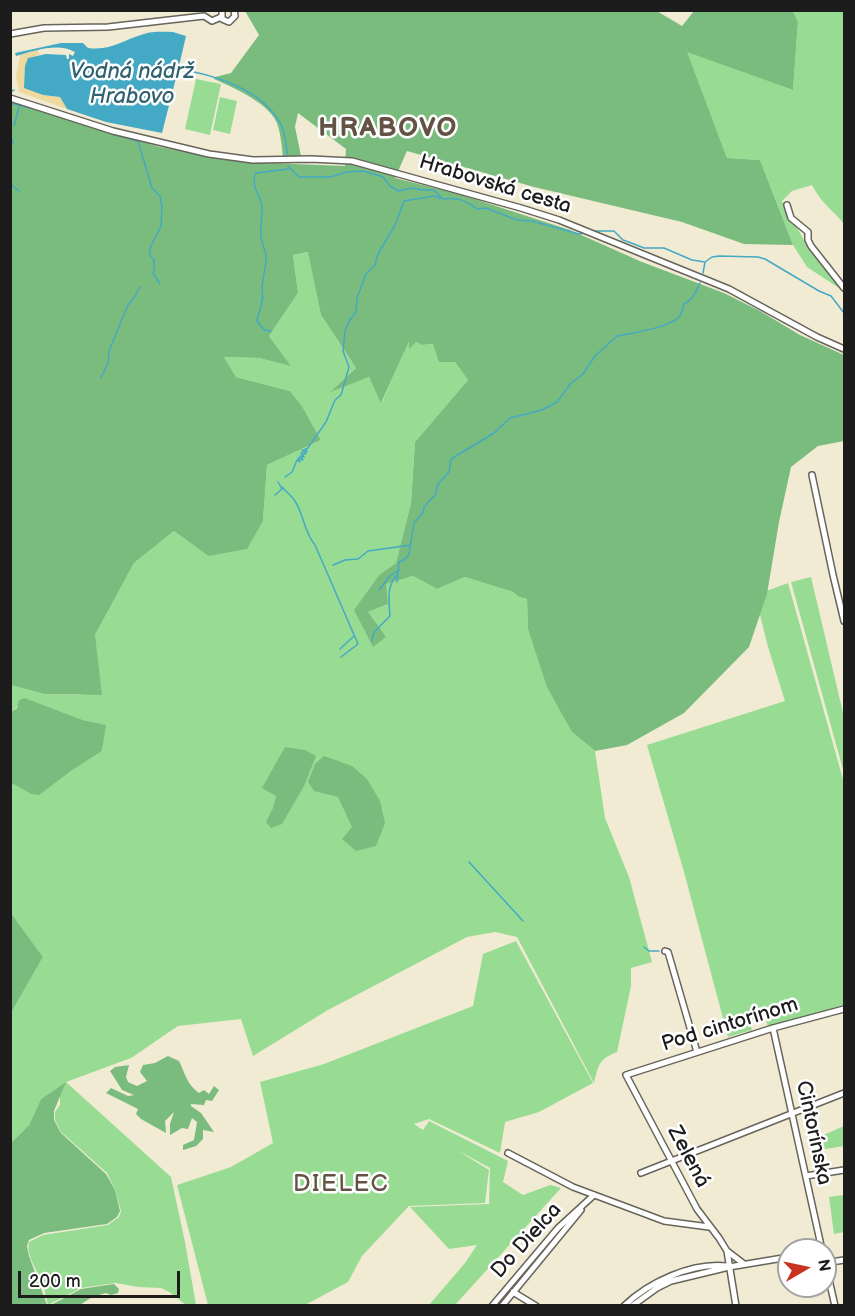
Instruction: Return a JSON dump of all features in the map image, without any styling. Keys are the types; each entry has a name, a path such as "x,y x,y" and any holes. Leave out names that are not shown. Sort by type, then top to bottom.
{"street":[{"path":"10,34 56,27 108,27 171,18 204,16 212,21 221,14 226,21 231,21 235,16 234,10"},
{"name":"Hrabovská cesta","path":"10,98 113,131 216,155 253,160 352,161 503,203 594,234 738,293 816,337 844,349"},
{"path":"787,205 791,218 808,232 811,246 844,288"},
{"path":"812,475 844,621"},
{"path":"837,591 844,594"},
{"path":"665,951 668,952 697,1052"},
{"name":"Pod cintorínom","path":"626,1075 844,1009"},
{"name":"Cintorínska","path":"773,1029 820,1238"},
{"name":"Zelená","path":"626,1075 697,1209 727,1251 744,1264"},
{"path":"641,1173 844,1093"},
{"name":"Do Dielca","path":"508,1153 563,1182 664,1221 709,1227"},
{"path":"806,1176 844,1170"},
{"name":"Do Dielca","path":"502,1305 594,1195"},
{"name":"Do Dielca","path":"492,1305 558,1228 589,1201"},
{"name":"Zelená","path":"727,1251 736,1305"},
{"path":"632,1305 671,1281 729,1267 777,1259"},
{"path":"624,1305 638,1293 674,1274 719,1265 729,1267"},
{"path":"513,1292 536,1305"}],"green space":[{"path":"655,10 682,26 694,11 793,11 798,22 793,90 687,52 727,158 760,160 793,245 744,244 682,222 534,187 407,151 395,178 462,195 570,230 642,262 724,293 800,335 844,355 844,441 818,446 791,467 767,594 749,647 684,713 627,745 595,751 572,732 547,687 528,629 527,599 513,592 465,577 437,589 413,576 386,584 388,604 368,612 386,637 373,647 354,610 380,574 396,563 411,503 415,442 468,380 455,362 439,362 433,344 422,345 416,342 409,349 409,341 381,403 369,377 330,392 356,368 321,315 308,252 293,255 298,293 269,336 291,366 259,358 224,357 236,377 290,391 302,406 321,440 267,465 263,521 247,549 208,556 174,531 134,563 95,635 102,695 44,694 11,685 10,101 160,147 243,162 345,166 346,149 298,113 295,127 301,156 338,158 283,158 278,126 268,111 251,98 214,79 231,73 259,35 245,11"},
{"path":"793,11 844,11 844,224 812,185 792,191 782,201 805,242 842,290 807,267 793,245 760,160 727,158 686,51 793,90 798,22"},
{"path":"196,79 221,84 210,135 185,129"},
{"path":"220,97 237,101 230,134 213,130"},
{"path":"309,252 321,315 356,368 332,390 369,377 382,402 409,339 409,348 416,342 422,345 433,344 455,362 468,380 415,442 411,503 396,563 380,574 368,612 388,604 385,584 413,576 437,589 465,577 513,592 527,599 528,629 572,732 595,751 605,818 629,877 652,962 631,968 631,986 617,1052 600,1063 594,1083 517,937 495,932 467,937 328,1010 253,1056 241,1019 178,1026 131,1058 66,1082 171,1177 196,1305 186,1305 161,1288 116,1283 81,1288 48,1305 43,1285 31,1259 29,1242 43,1235 108,1225 119,1217 121,1211 107,1173 61,1132 55,1120 55,1112 60,1105 60,1095 65,1083 41,1099 29,1125 11,1143 11,1013 43,957 11,913 11,787 13,784 31,794 102,751 105,725 83,720 25,698 13,711 11,710 11,685 44,694 81,695 95,635 134,563 174,531 208,556 263,521 267,465 321,440 302,406 290,391 236,377 224,357 259,358 290,365 269,336 298,293 293,255"},
{"path":"811,577 844,717 844,773 791,582"},
{"path":"788,583 844,783 844,1005 768,1027 765,1017 750,1022 752,1030 728,1037 647,745 785,701 755,595"},
{"path":"25,698 83,720 106,725 102,751 39,795 31,794 13,784 11,787 11,710 17,708 19,700"},
{"path":"285,747 305,750 316,756 304,786 282,824 271,828 266,822 276,796 262,788"},
{"path":"324,756 352,766 367,779 380,801 385,823 376,846 356,851 342,839 352,827 338,797 314,791 308,782 315,764"},
{"path":"11,913 43,957 11,1013"},
{"name":"DIELEC","path":"516,941 593,1083 539,1112 505,1122 500,1153 429,1119 414,1124 423,1130 429,1121 508,1161 503,1182 523,1195 550,1185 561,1188 455,1305 429,1305 465,1263 477,1245 449,1249 410,1207 489,1204 490,1168 457,1150 489,1170 485,1203 409,1206 362,1256 348,1282 305,1305 208,1305 177,1185 231,1167 273,1143 260,1082 324,1064 473,1006 483,954"},
{"path":"168,1056 179,1061 189,1082 199,1093 204,1090 209,1094 214,1086 219,1090 212,1101 206,1100 204,1105 191,1104 201,1113 214,1132 203,1130 203,1139 196,1146 183,1150 183,1145 194,1140 197,1122 192,1118 188,1129 182,1128 170,1135 170,1124 174,1112 165,1121 166,1133 141,1119 136,1114 138,1109 106,1093 111,1088 128,1096 134,1095 122,1090 110,1071 115,1067 129,1065 126,1077 128,1082 137,1086 147,1081 140,1072 143,1065 155,1063"},
{"path":"66,1082 54,1111 54,1120 61,1133 106,1174 115,1190 120,1211 117,1217 107,1224 44,1233 29,1240 27,1246 29,1256 47,1305 11,1305 11,1143 29,1125 41,1099"},
{"path":"844,1126 844,1146 813,1151 812,1140"},
{"path":"844,1195 844,1232 834,1234 829,1197"},
{"path":"114,1284 119,1289 118,1293 111,1295 106,1293 92,1297 80,1305 51,1305 81,1289"}],"sand":[{"path":"38,50 39,55 28,58 43,95 60,97 67,109 19,92 16,76 20,55"}],"water":[{"name":"Vodná nádrž Hrabovo","path":"173,32 186,36 179,66 170,66 178,70 162,133 106,122 67,109 60,97 43,95 24,88 25,66 28,58 46,54 66,55 69,59 69,54 73,56 75,52 54,48 16,56 15,53 61,43 83,43 88,48 104,48 147,33"}],"waterway":[{"path":"169,66 179,68"},
{"path":"190,71 240,87 262,102 281,125 287,154"},
{"path":"10,103 47,112"},
{"path":"14,126 19,107"},
{"path":"60,117 110,133"},
{"path":"116,135 138,141 152,188 160,196 161,226 150,248 150,256 154,260 154,271"},
{"path":"10,145 13,142 12,139"},
{"path":"288,166 299,177 330,177 347,172 364,171 383,177 390,186 398,191 413,188 434,190 443,199 461,200 477,209 486,208 517,220 532,221 579,234 585,233"},
{"path":"263,299 266,256 261,237 262,208 254,178 256,173 288,169"},
{"path":"10,184 19,191"},
{"path":"285,477 292,472 297,460 300,462 298,458 303,460 301,453 306,454 302,450 307,452 305,449 326,422 335,400 341,395 349,367 343,351 345,331 356,312 357,298 366,274 375,265 378,254 395,225 404,201 434,196 440,198"},
{"path":"593,231 614,231 623,240 644,248 664,248 692,260 705,262 712,257 719,256 765,259 831,296 844,313"},
{"path":"703,273 705,262"},
{"path":"153,273 160,284"},
{"path":"397,582 399,562 409,554 414,523 435,495 438,484 449,472 451,459 494,433 510,418 542,410 557,402 571,383 583,374 595,356 617,336 649,330 674,321 679,317 684,304 692,298 700,283"},
{"path":"101,378 108,363 109,351 128,305 140,287"},
{"path":"262,297 257,321 264,330 271,331"},
{"path":"275,495 282,489 278,482"},
{"path":"282,487 298,506 308,535 315,545 358,644 341,657"},
{"path":"333,565 345,560 358,559 368,551 411,545"},
{"path":"379,590 390,576 399,570"},
{"path":"372,641 374,632 390,616 390,588 398,574"},
{"path":"340,649 354,636"},
{"path":"469,862 523,921"},
{"path":"644,947 649,951 659,951"}],"district":[{"name":"HRABOVO","path":"388,129"},
{"name":"DIELEC","path":"341,1185"}]}
